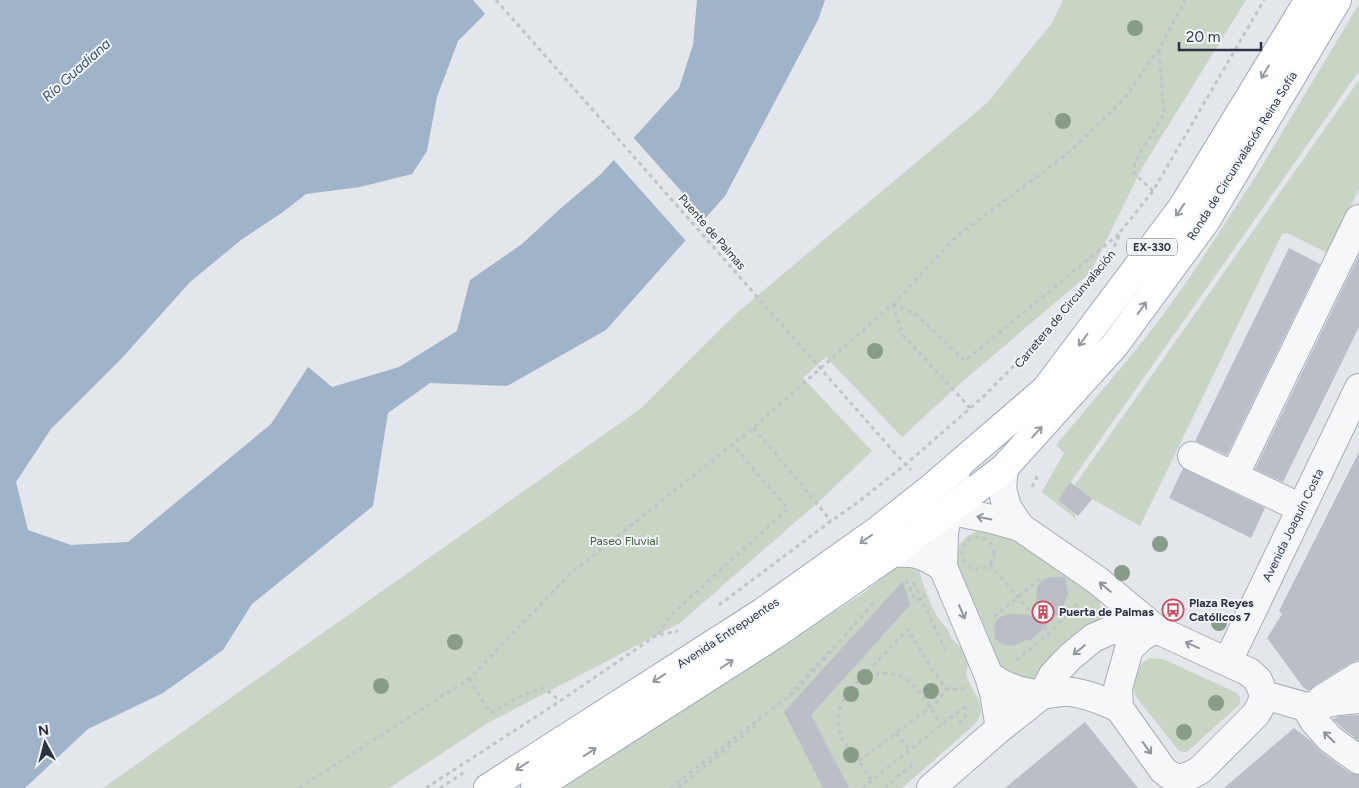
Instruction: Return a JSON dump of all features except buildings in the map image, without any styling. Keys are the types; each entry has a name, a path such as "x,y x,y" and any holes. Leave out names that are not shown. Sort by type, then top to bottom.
{"main road":[{"name":"Ronda de Circunvalación Reina Sofía","path":"958,465 1046,389 1182,208 1309,0"},
{"name":"Ronda de Circunvalación Reina Sofía","path":"1004,468 1114,346 1204,222 1338,0"},
{"name":"Avenida Entrepuentes","path":"488,788 763,612 905,510 921,480 958,465"},
{"name":"EX-330","path":"947,512 1004,468"},
{"name":"Avenida Entrepuentes","path":"535,788 776,633 898,565 947,512"}],"street":[{"path":"1234,476 1359,219"},
{"name":"Avenida Joaquín Costa","path":"1228,661 1359,388"},
{"path":"1192,456 1301,508"},
{"path":"946,573 944,534 951,488 958,465"},
{"path":"1004,468 1002,489 1007,507 1020,527"},
{"path":"898,565 909,552 924,555 946,573 1009,687 1043,694 1070,692 1095,698 1119,708 1163,770 1165,784 1190,776 1200,770 1256,714 1261,705 1264,695 1258,680 1249,672 1156,630 1097,580 1020,527 992,519 927,509 905,510"},
{"path":"931,788 1000,728 1043,694 1053,675 1070,657 1093,638 1109,631 1127,628 1156,630"},
{"path":"1119,708 1118,688 1130,648 1141,637 1156,630"},
{"path":"1000,728 994,694 1001,670"},
{"path":"1264,695 1306,708 1359,687"},
{"path":"1306,708 1314,721 1330,739 1359,760"}],"path":[{"name":"Puente de Palmas","path":"496,0 893,451 921,480"},
{"path":"299,788 468,679 570,574 753,428 893,304 958,236 1067,154 1124,99 1159,49 1186,0"},
{"path":"893,304 917,315 965,361 1121,231 1153,191 1264,0"},
{"path":"1153,191 1134,173 1135,161 1164,114 1159,49"},
{"path":"1110,255 1121,231"},
{"path":"893,304 902,334 970,408"},
{"path":"716,607 906,465 983,397 1072,306"},
{"path":"753,428 830,521"},
{"path":"426,788 657,635 672,614 788,509 732,444"},
{"path":"1029,492 1043,466"},
{"path":"898,565 916,601 946,573"},
{"path":"990,565 1030,611"},
{"path":"991,622 995,616 1041,576 1047,574"},
{"path":"912,580 949,658"},
{"path":"678,788 778,706 860,618 876,593"},
{"path":"670,788 798,689 881,595"},
{"path":"1001,670 1050,633 1084,596"},
{"path":"871,780 844,742 839,723 839,711 845,696 908,629 931,668 947,689 962,690"},
{"path":"657,635 685,630"},
{"path":"858,683 875,675 886,674 895,674 908,680 918,689 942,725"},
{"path":"468,679 491,712 522,695 544,688 560,701"},
{"path":"859,762 937,702 947,689"},
{"path":"862,788 968,704"},
{"path":"896,733 909,750"}],"green space":[{"name":"Paseo Fluvial","path":"1063,0 1246,0 1142,168 1090,273 962,382 902,437 826,357 803,378 872,451 825,496 680,623 488,723 389,788 103,788 640,409 739,311 987,103 1052,23"},
{"path":"1359,4 1359,71 1058,500 1074,513 1076,519 1042,492 1064,453 1056,445 1135,351 1190,277 1256,176"},
{"path":"1359,80 1359,189 1328,253 1287,233 1282,234 1140,526 1092,499 1081,513 1065,499"},
{"path":"979,530 1003,532 1062,570 1099,598 1102,611 1100,618 1031,680 1001,671 957,578 956,552 966,537"},
{"path":"898,566 918,567 926,593 938,618 947,628 952,639 967,655 967,677 981,707 978,719 973,726 902,788 561,788 862,594"},
{"path":"1150,658 1163,659 1237,693 1240,697 1240,704 1188,751 1179,751 1134,692 1134,675 1140,665"}],"water":[{"name":"Río Guadiana","path":"0,0 499,0 458,41 437,97 427,151 412,174 360,187 306,194 241,240 190,282 122,358 51,429 16,482 28,530 71,545 128,542 271,424 308,367 332,387 399,367 457,331 470,280 522,244 601,174 679,88 693,45 697,0 825,0 818,20 725,196 606,330 507,386 430,383 388,413 373,506 252,604 223,650 163,693 88,729 25,788 0,788"}],"pier":[{"path":"473,0 502,0 487,16"},
{"path":"632,136 707,220 687,242 612,158"}],"place":[{"name":"Plaza Reyes Católicos 7","path":"1173,610"},
{"name":"Puerta de Palmas","path":"1043,612"}]}
